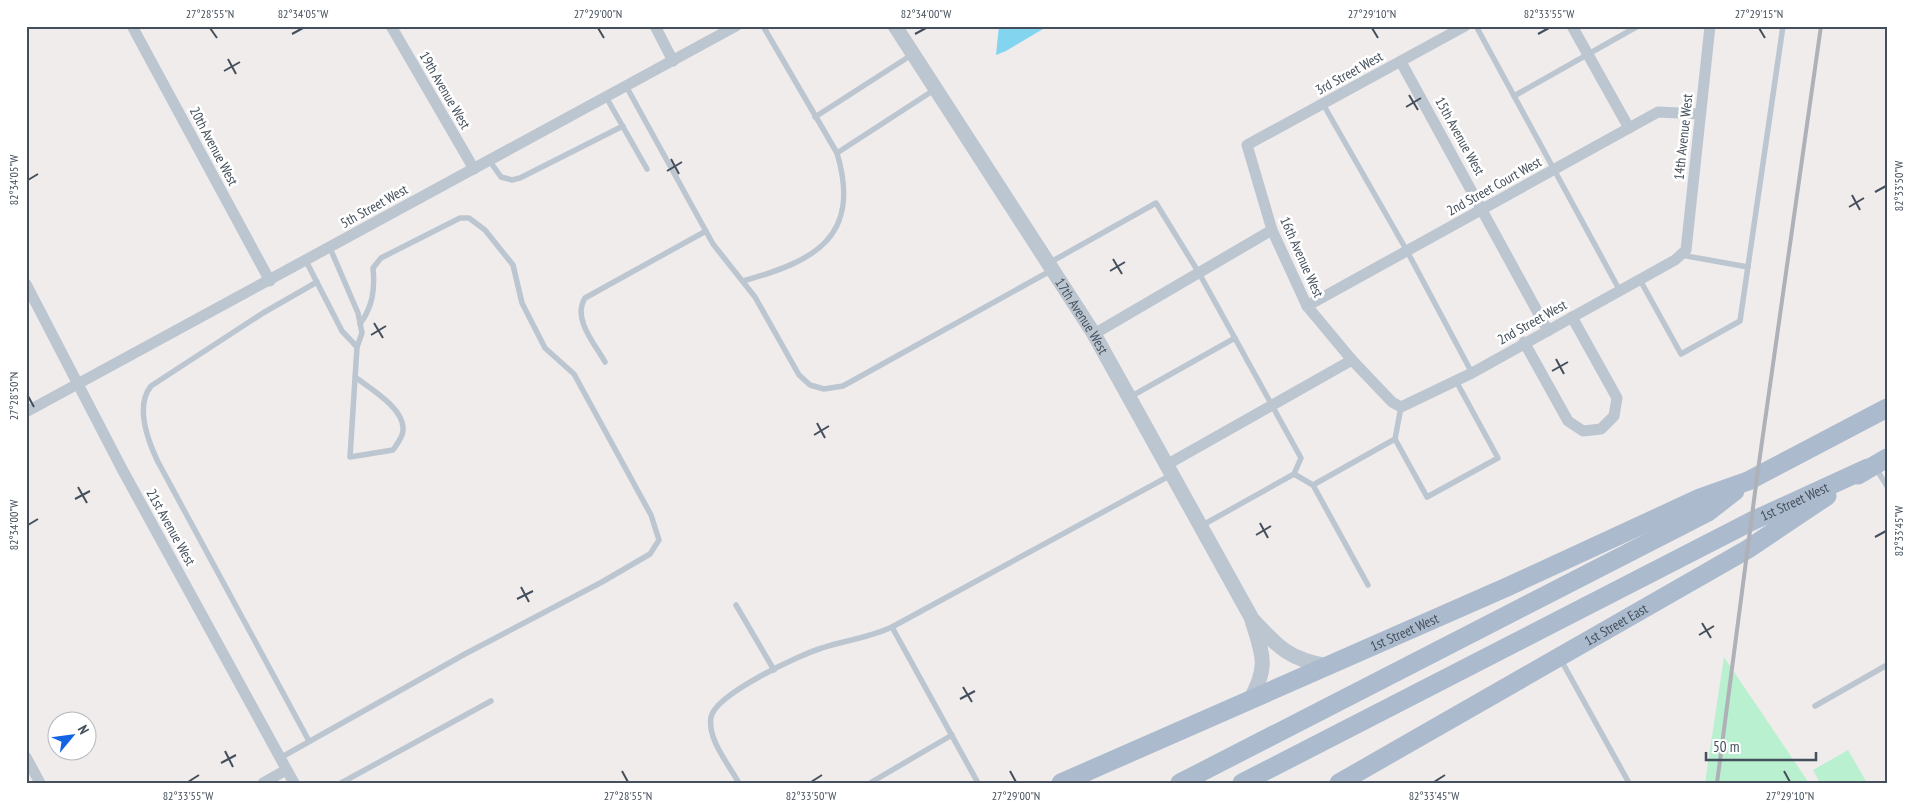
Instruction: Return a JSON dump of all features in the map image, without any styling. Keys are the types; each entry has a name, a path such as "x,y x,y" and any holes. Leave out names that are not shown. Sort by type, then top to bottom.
{"main road":[{"name":"1st Street West","path":"1061,783 1603,544 1700,498 1748,481 1887,408"},
{"name":"1st Street West","path":"1242,783 1752,521 1876,463"},
{"name":"1st Street East","path":"1340,782 1762,541 1876,463"},
{"name":"1st Street West","path":"1180,783 1708,512 1748,481"}],"street":[{"name":"20th Avenue West","path":"132,26 270,281"},
{"name":"19th Avenue West","path":"391,26 474,169"},
{"path":"655,26 674,61"},
{"name":"5th Street West","path":"26,412 736,26"},
{"name":"17th Avenue West","path":"895,26 1094,334 1251,617 1262,655 1263,667 1258,684 1250,700"},
{"name":"3rd Street West","path":"1247,145 1466,26"},
{"path":"1572,26 1629,128"},
{"name":"14th Avenue West","path":"1680,255 1700,114 1710,26"},
{"name":"15th Avenue West","path":"1401,62 1548,331"},
{"name":"2nd Street Court West","path":"1308,306 1658,112 1700,114"},
{"name":"16th Avenue West","path":"1247,145 1272,230 1308,306 1352,360 1392,402 1401,407"},
{"path":"1094,334 1272,230"},
{"name":"2nd Street West","path":"1401,407 1472,373 1524,342 1548,331 1640,280 1680,255"},
{"name":"21st Avenue West","path":"26,284 122,469 294,783"},
{"path":"1524,342 1568,421 1583,430 1601,429 1614,416 1617,398 1572,318"},
{"path":"1170,469 1272,405 1352,360"},
{"name":"17th Avenue West","path":"1251,617 1280,648 1292,656 1310,663 1328,666"},
{"path":"26,757 40,783"},
{"path":"263,783 286,770"}],"lane":[{"path":"743,281 775,272 807,256 828,242 839,223 843,198 844,174 837,153 763,26"},
{"path":"1476,26 1620,291"},
{"path":"1514,96 1638,26"},
{"path":"1640,280 1681,354 1740,321 1783,26"},
{"path":"815,117 913,54"},
{"path":"626,86 713,244 755,297 799,375 810,385 830,390 843,386 914,348 1156,203 1199,273 1301,458 1294,474 1201,526"},
{"path":"837,153 935,88"},
{"path":"606,97 647,169"},
{"path":"1323,104 1407,251 1472,373"},
{"path":"489,160 500,177 512,180 520,178 622,126"},
{"path":"280,758 466,654 602,582 650,554 660,540 651,515 574,374 545,348 522,303 513,265 485,230 468,218 460,218 446,223 381,258 372,268 374,285 369,311 360,324"},
{"path":"605,362 582,319 580,310 585,298 706,231"},
{"path":"330,248 362,333 357,348 355,376 350,457 393,450 404,431 403,421 386,400 355,376"},
{"path":"1680,255 1748,267"},
{"path":"306,261 342,331 357,348"},
{"path":"309,741 158,462 151,447 143,401 145,393 151,386 263,313 317,282"},
{"path":"1130,397 1235,338"},
{"path":"1401,407 1395,439 1427,497 1498,458 1456,381"},
{"path":"1313,485 1395,439"},
{"path":"1876,463 1887,486"},
{"path":"739,783 713,736 712,717 722,701 774,670 822,648 863,639 892,627 1170,469"},
{"path":"1294,474 1313,485 1368,585"},
{"path":"736,605 774,670"},
{"path":"892,627 978,783"},
{"path":"1560,657 1629,783"},
{"path":"1815,706 1887,665"},
{"path":"341,783 491,701"},
{"path":"870,783 952,736"}],"green space":[{"path":"1724,657 1809,783 1705,783"},
{"path":"1848,750 1867,783 1820,783 1813,770"}],"water":[{"path":"999,26 1048,26 996,55"}],"railway":[{"path":"1717,783 1757,477 1821,26"}]}
